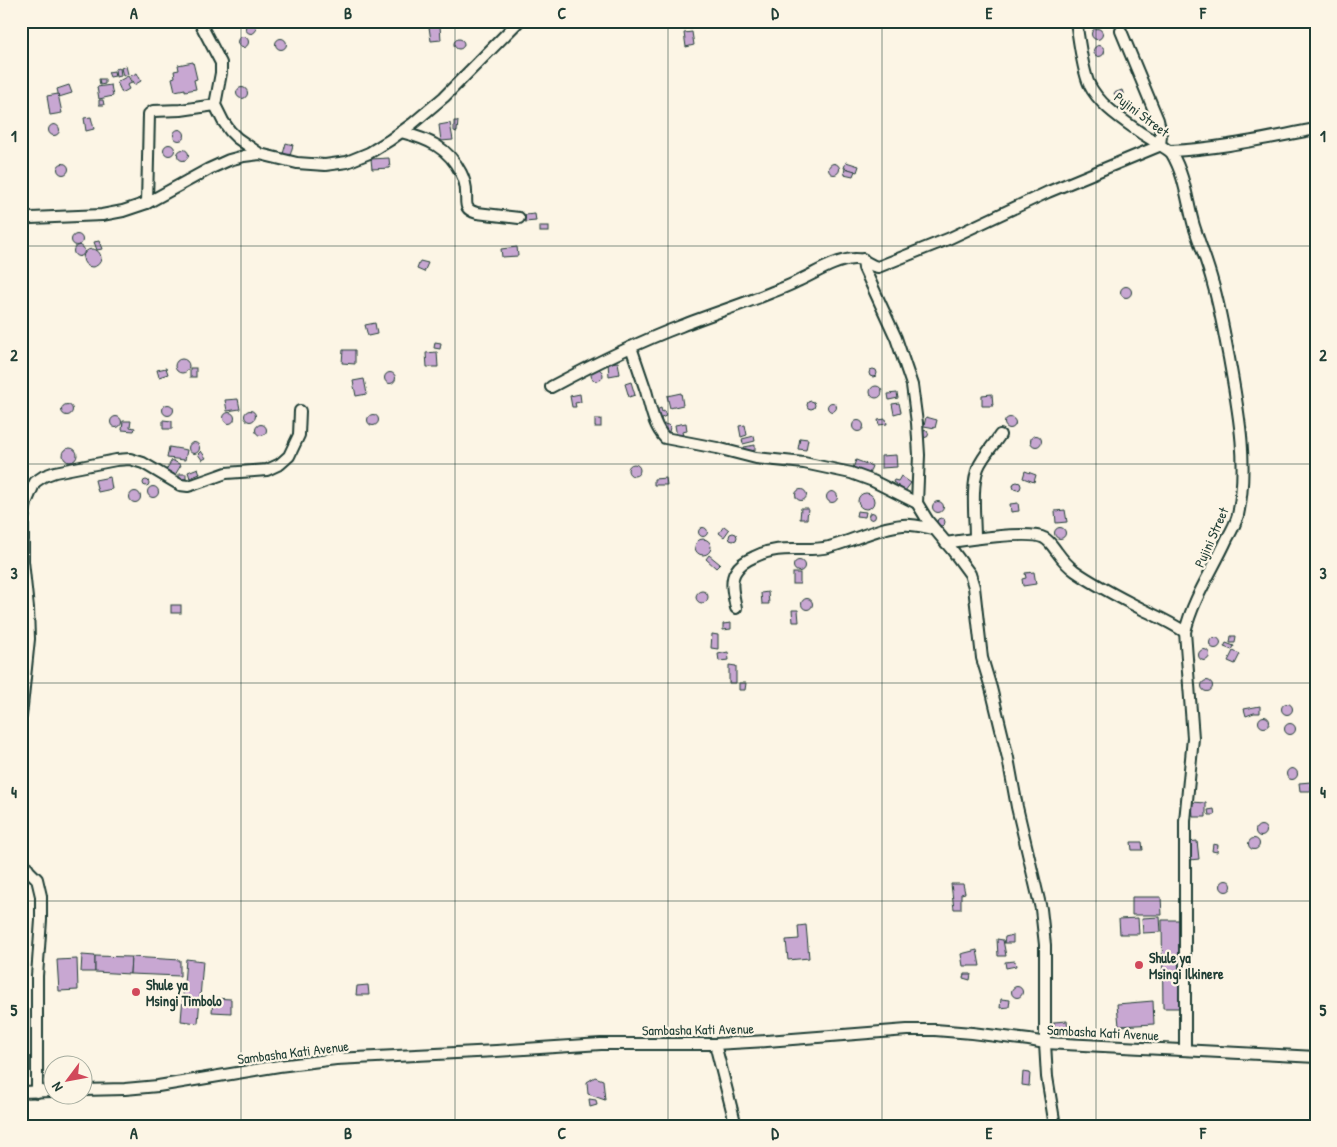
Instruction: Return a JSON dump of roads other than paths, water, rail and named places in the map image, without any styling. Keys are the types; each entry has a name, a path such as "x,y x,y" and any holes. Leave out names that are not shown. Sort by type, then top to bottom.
{"street":[{"path":"199,21 221,64 215,105 230,131 260,154"},
{"path":"21,220 102,215 122,211 147,203 193,177 229,160 244,156 260,154 297,163 325,165 347,162 369,153 401,132 444,97 519,21"},
{"name":"Pujini Street","path":"1076,21 1089,84 1098,98 1159,146 1170,151 1179,166 1194,226 1214,284 1232,379 1242,451 1243,488 1237,518 1195,600 1185,632 1193,738 1185,821 1185,1050"},
{"path":"551,387 603,359 682,325 777,291 823,268 854,259 863,259 878,267 948,239 1048,192 1159,146 1162,140 1158,120 1121,31"},
{"path":"147,203 148,114 153,111 181,110 215,105"},
{"path":"1170,151 1212,148 1316,129"},
{"path":"401,132 430,141 454,161 466,183 466,203 471,211 518,218"},
{"path":"863,259 864,268 896,338 912,385 919,455 917,503 933,529 960,560 973,580 982,658 1008,758 1017,807 1041,909 1045,946 1047,1077 1055,1126"},
{"path":"631,347 653,418 657,428 665,438 756,458 804,463 851,473 917,503"},
{"path":"21,716 28,639 28,608 23,561 23,519 26,503 36,482 44,476 56,472 116,460 130,460 143,463 180,486 188,486 226,473 267,470 280,464 288,456 298,435 300,411"},
{"path":"975,538 974,483 981,463 1000,435"},
{"path":"736,608 733,578 736,570 746,561 761,553 777,549 828,547 896,526 916,525 933,529"},
{"path":"946,543 975,538 1018,535 1044,538 1070,567 1077,572 1106,591 1170,622 1185,632"},
{"path":"21,793 21,802"},
{"path":"21,850 25,871 37,879 41,896 37,976 37,1092"},
{"name":"Sambasha Kati Avenue","path":"92,1090 158,1086 279,1066 336,1059 601,1044 715,1044 907,1030 972,1033 1045,1043 1316,1057"},
{"path":"715,1044 736,1126"},
{"path":"21,1092 42,1092"}],"place":[{"name":"Shule ya Msingi Ilkinere","path":"1139,965"},
{"name":"Shule ya Msingi Timbolo","path":"136,992"}]}
